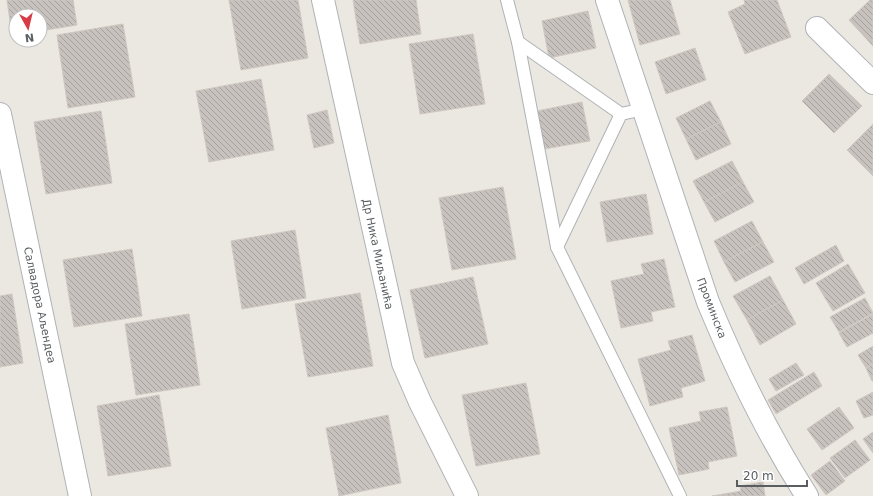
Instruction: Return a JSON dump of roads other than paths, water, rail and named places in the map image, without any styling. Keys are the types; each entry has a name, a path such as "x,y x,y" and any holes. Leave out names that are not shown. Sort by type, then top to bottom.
{"street":[{"name":"Др Ника Миљанића","path":"323,0 403,363 420,402 467,496"},
{"name":"Проминска","path":"607,0 708,302 743,378 786,464 807,496"},
{"path":"816,28 873,84"},
{"name":"Салвадора Аљендеа","path":"0,114 80,496"}],"lane":[{"path":"507,0 518,42 557,247 680,496"},
{"path":"518,42 621,114 644,109"},
{"path":"557,247 621,114"}]}
